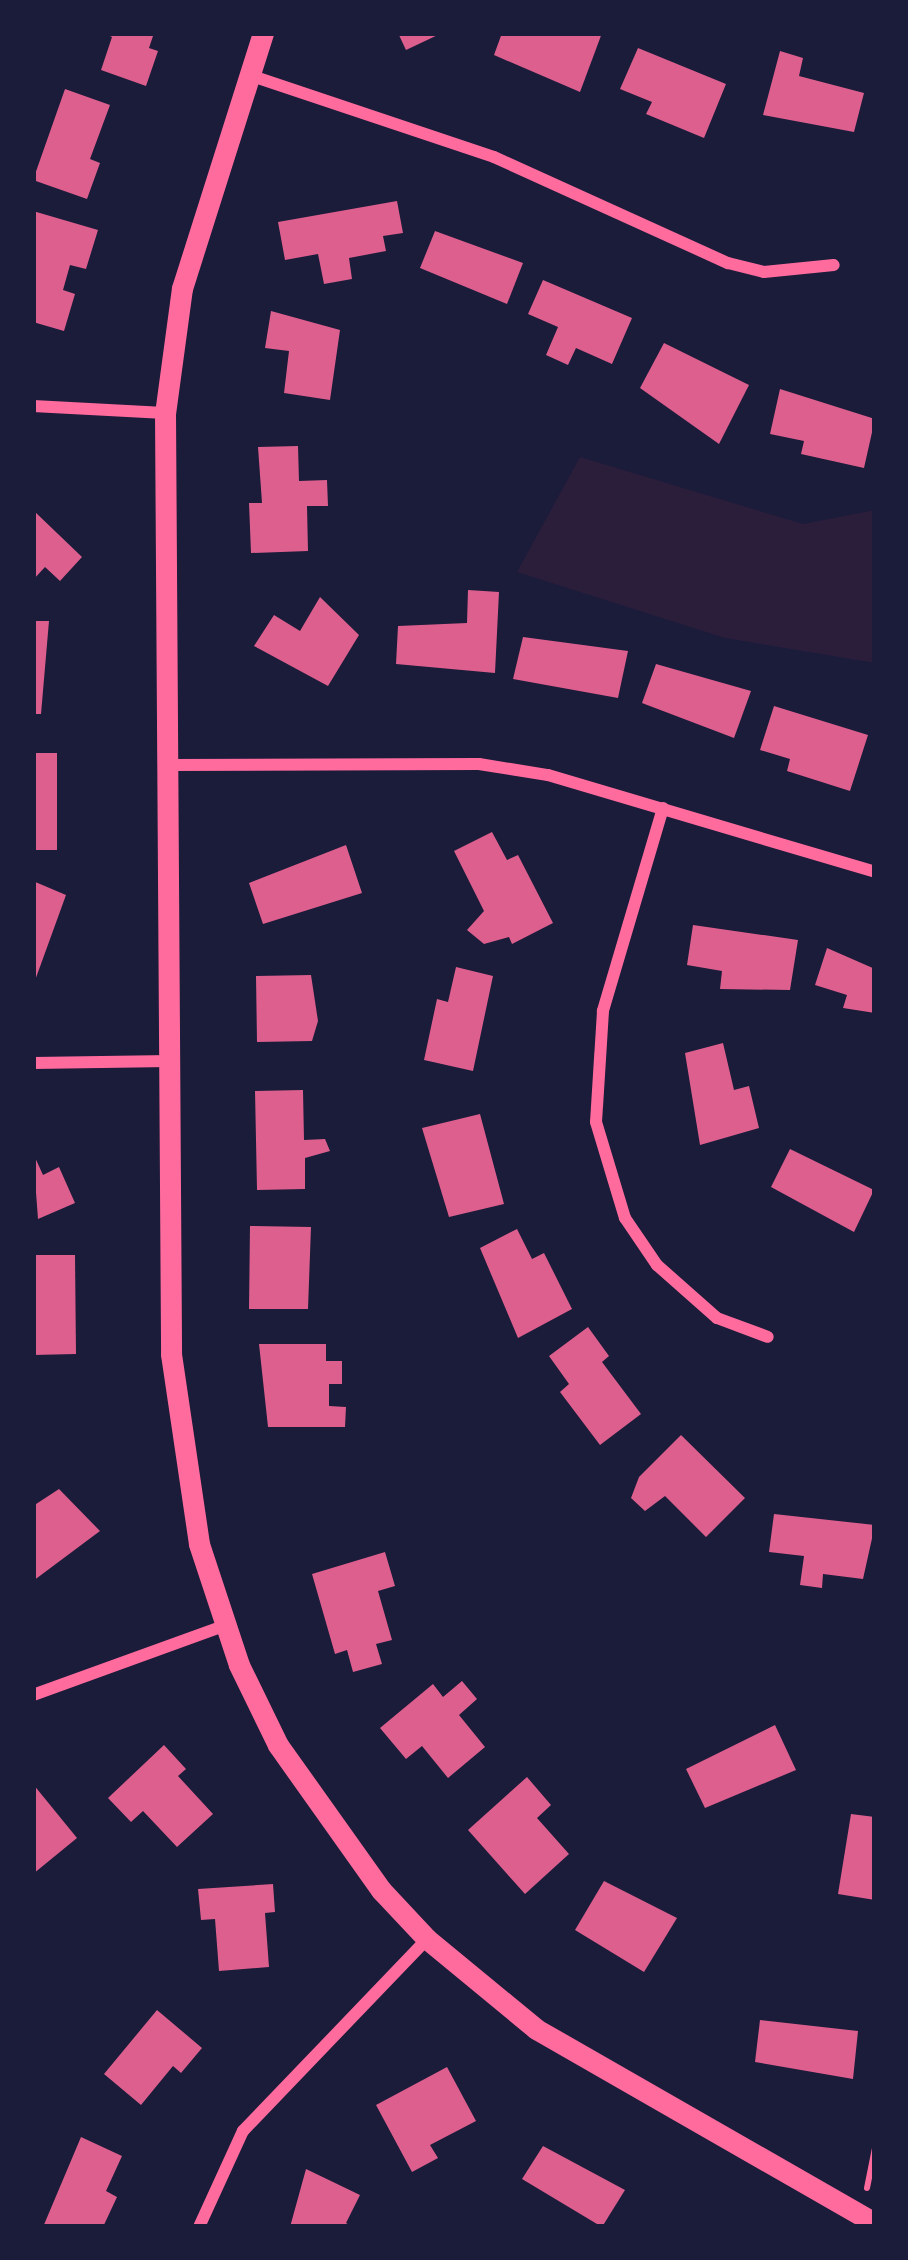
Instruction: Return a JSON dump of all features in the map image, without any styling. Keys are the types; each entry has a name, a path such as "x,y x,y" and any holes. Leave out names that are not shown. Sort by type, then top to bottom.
{"street":[{"path":"263,33 182,288 166,412 178,1443 224,1626 317,1806 427,1939 552,2039 875,2222"},
{"path":"249,75 494,157 728,262 764,272 833,265"},
{"path":"33,406 166,412"},
{"path":"170,765 479,764 663,808 875,872"},
{"path":"663,808 602,1011 596,1122 626,1218 656,1265 717,1318 768,1337"},
{"path":"33,1063 171,1061"},
{"path":"33,1695 224,1626"},
{"path":"199,2227 243,2131 427,1939"}],"shaded area":[{"path":"580,457 803,524 875,510 875,663 725,638 517,572"}],"building":[{"path":"104,33 154,33 149,48 158,51 146,86 101,70 112,37"},
{"path":"398,33 442,33 406,50"},
{"path":"502,33 602,33 580,92 494,55"},
{"path":"638,48 726,84 704,138 646,114 652,102 620,89"},
{"path":"780,51 803,58 799,76 864,93 854,132 763,115"},
{"path":"65,89 110,105 90,159 100,163 87,199 33,180"},
{"path":"397,201 403,233 383,236 386,251 349,258 352,279 324,284 318,254 285,260 278,222"},
{"path":"33,211 98,230 86,269 70,265 63,290 75,294 64,331 33,322"},
{"path":"435,231 523,263 507,304 420,268"},
{"path":"543,280 632,318 612,364 576,348 568,365 546,355 558,327 528,314"},
{"path":"271,311 340,330 330,400 284,393 289,351 265,348"},
{"path":"664,343 749,385 719,444 640,388"},
{"path":"780,389 875,419 864,468 801,454 804,441 770,434"},
{"path":"298,446 299,481 327,480 328,506 307,506 308,551 251,553 249,503 262,503 258,447"},
{"path":"33,510 82,557 60,581 45,567 33,580"},
{"path":"468,590 499,592 495,673 396,664 398,626 467,623"},
{"path":"320,597 359,635 328,686 254,646 274,615 300,631"},
{"path":"33,621 49,621 41,714 33,714"},
{"path":"523,637 628,651 618,698 513,679"},
{"path":"656,664 751,691 734,738 642,703"},
{"path":"774,706 868,735 850,791 787,771 790,759 760,750"},
{"path":"33,753 57,753 57,850 33,850"},
{"path":"492,832 507,860 518,855 553,923 512,944 509,937 484,944 467,930 484,911 454,851"},
{"path":"346,845 362,893 263,924 249,883"},
{"path":"33,881 66,895 33,986"},
{"path":"693,925 798,940 790,990 720,989 722,971 687,965"},
{"path":"827,948 875,969 875,1013 843,1008 847,995 815,985"},
{"path":"456,967 493,976 473,1071 424,1060 437,999 448,1002"},
{"path":"311,975 318,1021 312,1041 257,1042 256,976"},
{"path":"723,1043 734,1090 749,1086 759,1128 700,1145 685,1053"},
{"path":"303,1090 304,1140 325,1139 330,1151 305,1158 305,1189 257,1190 255,1091"},
{"path":"480,1114 504,1204 449,1217 422,1128"},
{"path":"790,1149 874,1190 854,1232 771,1187"},
{"path":"33,1153 43,1175 59,1167 75,1203 38,1219"},
{"path":"250,1226 311,1227 308,1309 249,1309"},
{"path":"517,1229 532,1259 544,1253 572,1309 518,1338 480,1248"},
{"path":"36,1255 75,1255 76,1354 33,1355"},
{"path":"588,1327 609,1356 602,1362 641,1414 600,1445 560,1392 569,1384 549,1356"},
{"path":"259,1344 326,1344 326,1361 342,1361 342,1384 329,1384 329,1406 346,1407 345,1427 268,1427"},
{"path":"681,1435 745,1498 706,1537 665,1496 645,1511 631,1498 639,1477"},
{"path":"59,1489 100,1531 33,1581 33,1506"},
{"path":"774,1514 875,1525 863,1579 823,1574 822,1588 800,1585 804,1556 769,1552"},
{"path":"385,1552 395,1586 378,1591 392,1640 376,1644 382,1664 353,1672 347,1650 335,1654 312,1574"},
{"path":"462,1681 477,1699 459,1715 485,1747 448,1778 422,1746 406,1759 380,1728 433,1684 443,1697"},
{"path":"775,1725 796,1770 705,1808 686,1769"},
{"path":"164,1745 186,1769 178,1776 213,1814 177,1847 143,1811 131,1822 108,1798"},
{"path":"527,1777 551,1805 537,1818 569,1854 525,1894 468,1830"},
{"path":"33,1784 77,1838 33,1874"},
{"path":"851,1814 875,1817 875,1900 838,1894"},
{"path":"604,1881 677,1918 644,1972 575,1930"},
{"path":"273,1884 275,1912 265,1913 269,1967 219,1971 215,1919 201,1920 198,1889"},
{"path":"157,2010 202,2048 181,2073 173,2066 141,2105 104,2074"},
{"path":"760,2020 858,2031 853,2079 755,2062"},
{"path":"447,2067 476,2121 430,2145 438,2158 412,2172 376,2105"},
{"path":"81,2137 122,2156 106,2191 117,2197 103,2227 43,2227"},
{"path":"543,2146 625,2190 602,2227 522,2179"},
{"path":"306,2169 360,2195 346,2223 353,2227 290,2227"}]}
